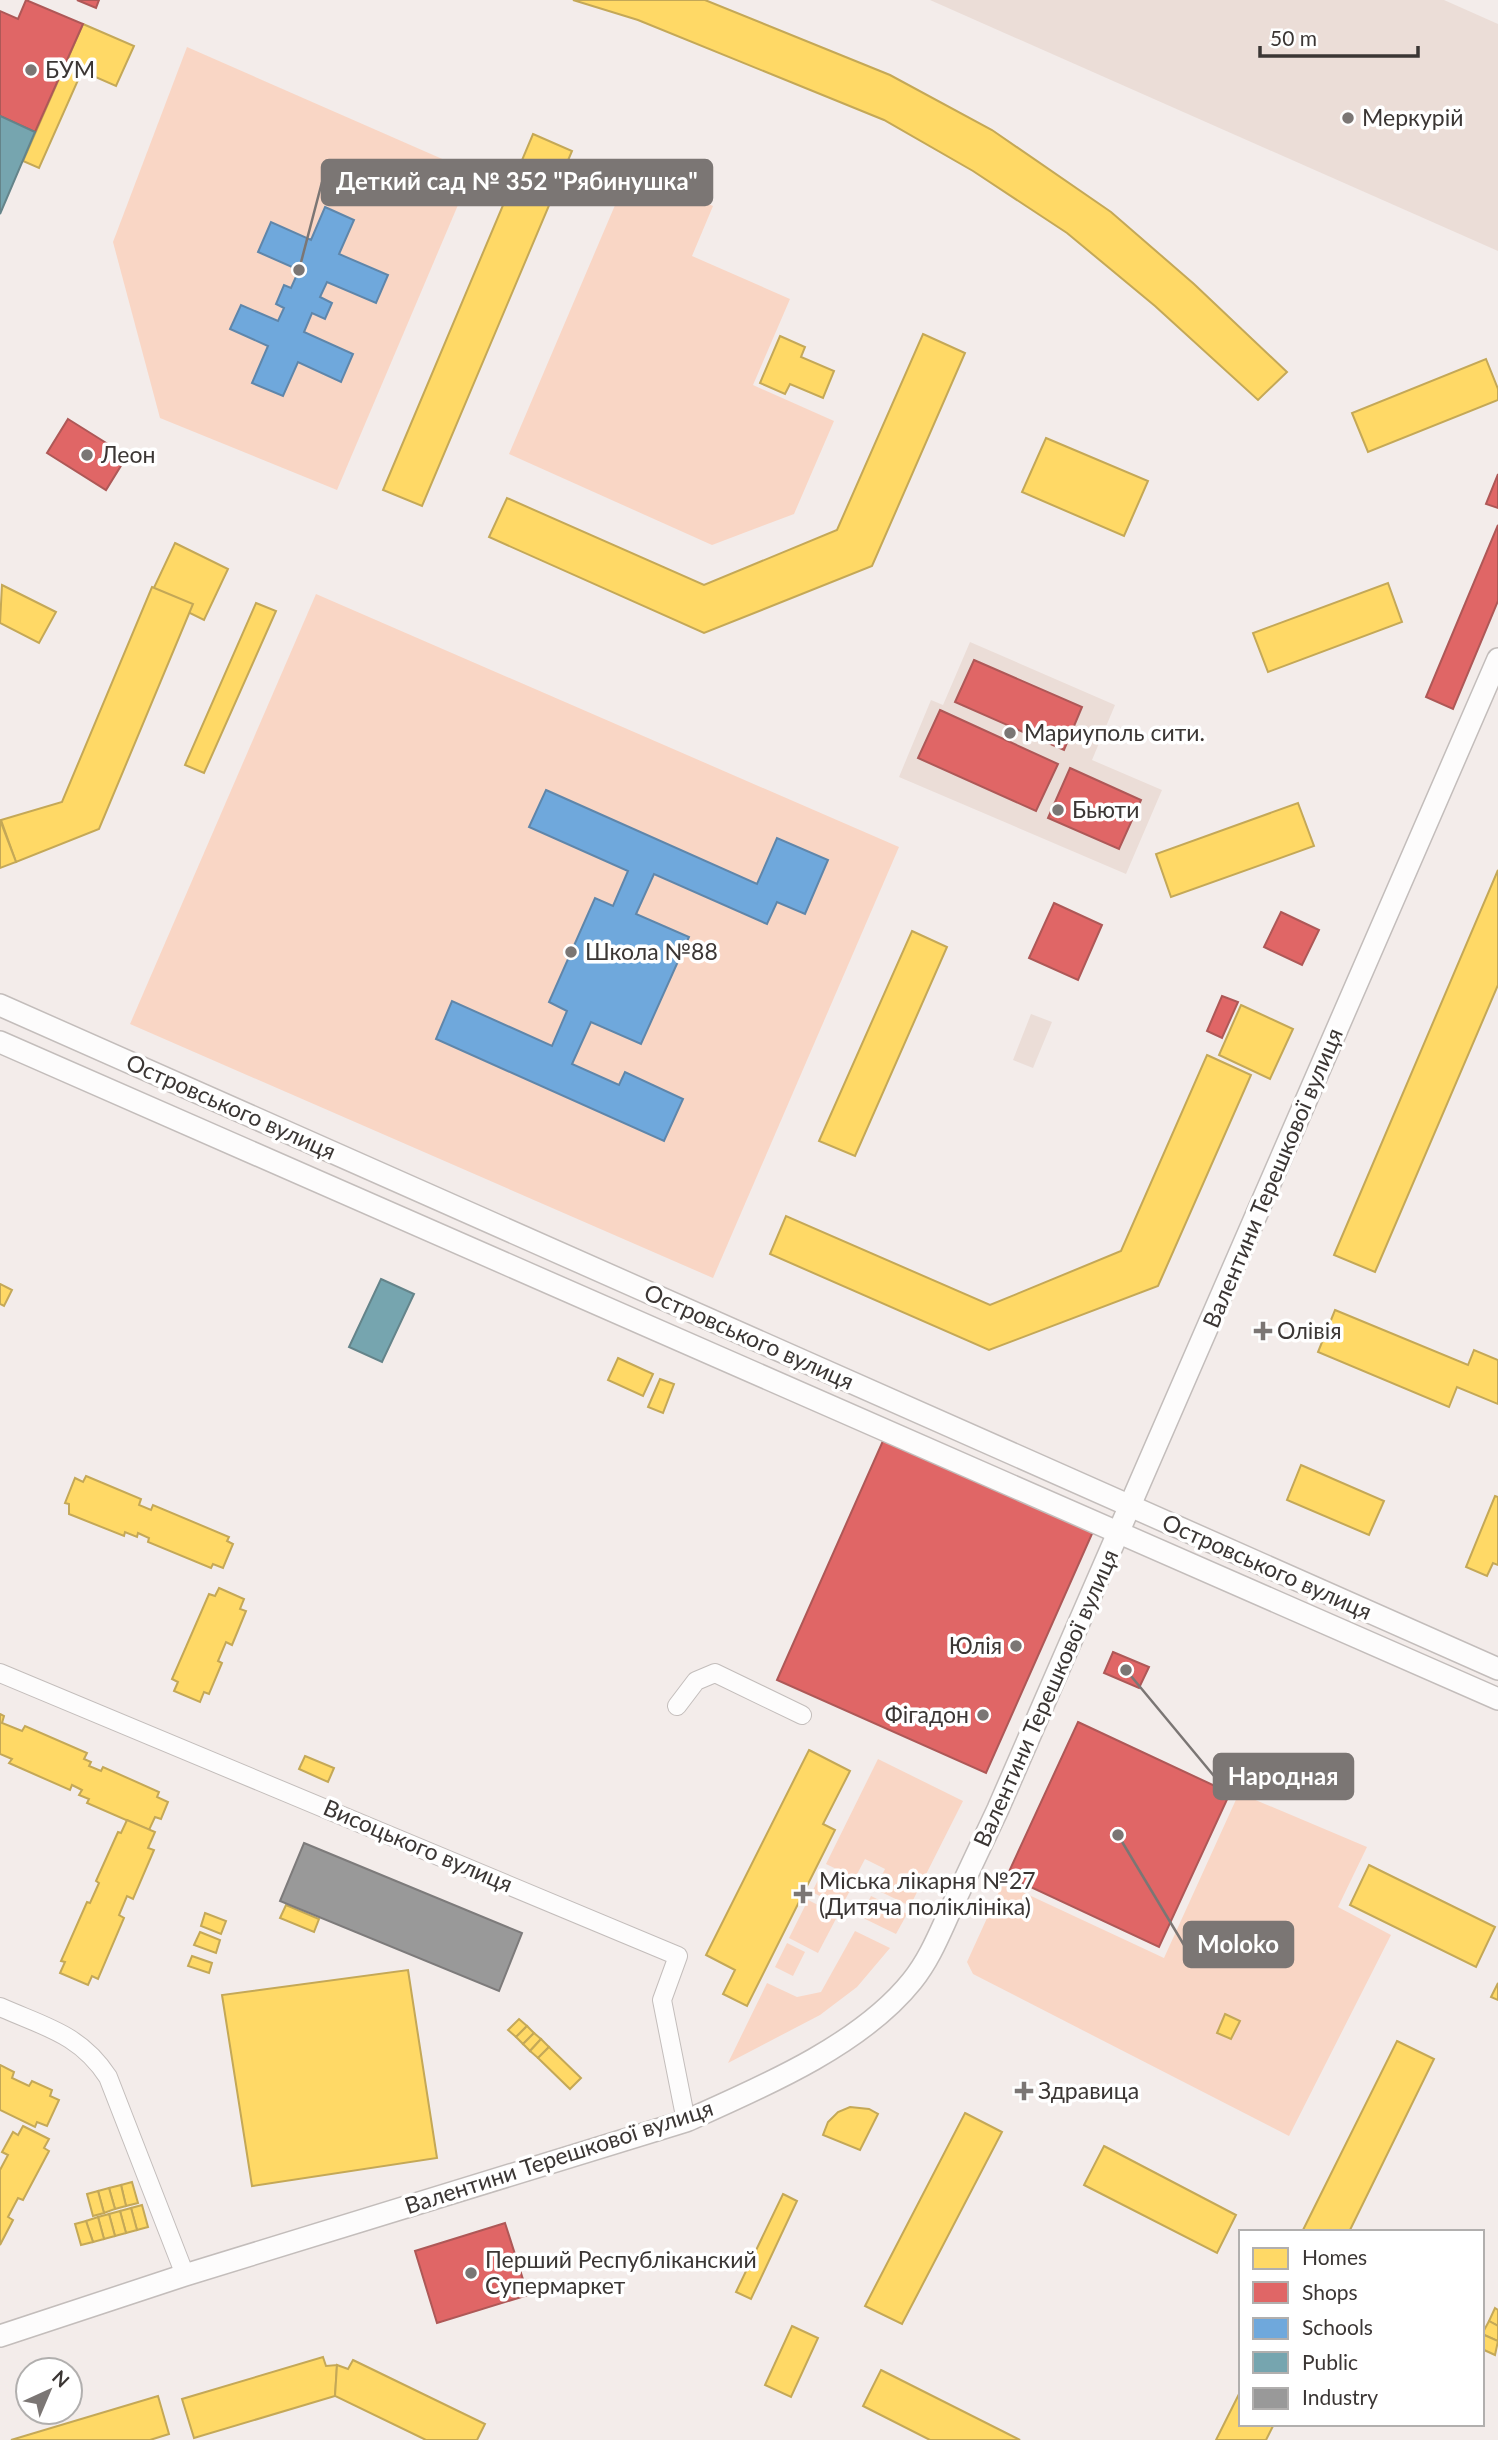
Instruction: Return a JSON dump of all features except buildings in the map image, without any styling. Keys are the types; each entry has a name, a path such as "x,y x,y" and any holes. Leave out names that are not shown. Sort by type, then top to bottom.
{"street":[{"name":"Валентини Терешкової вулиця","path":"0,2336 185,2275 686,2121 761,2087 832,2047 885,2010 912,1982 928,1958 998,1809 1498,659"},
{"name":"Островського вулиця","path":"0,1005 1498,1669"},
{"name":"Островського вулиця","path":"0,1042 1498,1699"},
{"name":"Висоцького вулиця","path":"0,1673 678,1956 662,2000 686,2121"},
{"path":"677,1706 696,1681 715,1673 802,1715"},
{"path":"0,2007 77,2041 94,2056 108,2077 185,2275"}],"shaded area":[{"name":"Меркурій","path":"930,0 1444,0 1498,24 1498,251"},
{"path":"187,47 472,172 337,490 160,418 113,242"},
{"path":"630,170 713,206 692,256 790,299 753,385 834,421 794,514 712,545 509,454"},
{"path":"316,594 899,847 713,1278 130,1024"},
{"name":"Мариуполь сити.","path":"970,642 1115,705 1092,760 1162,790 1126,874 899,777 931,700 943,705"},
{"path":"1031,1014 1052,1022 1033,1068 1013,1060"},
{"path":"878,1759 963,1801 910,1906 875,1889 885,1869 865,1859 855,1878 826,1864"},
{"path":"1239,1793 1367,1847 1338,1907 1391,1935 1289,2136 973,1974 967,1962 1003,1883 1164,1958"},
{"path":"822,1872 852,1887 841,1907 812,1892"},
{"path":"871,1896 907,1914 896,1934 861,1917"},
{"path":"808,1900 838,1915 818,1953 789,1938"},
{"path":"855,1931 890,1948 857,1987 820,2015 728,2063 767,1983 797,1997 821,1992"},
{"path":"787,1943 805,1952 793,1976 775,1967"}],"place":[{"name":"БУМ","path":"31,70"},
{"name":"Меркурій","path":"1348,118"},
{"name":"Деткий сад № 352 \"Рябинушка\"","path":"299,270"},
{"name":"Леон","path":"87,455"},
{"name":"Мариуполь сити.","path":"1010,733"},
{"name":"Бьюти","path":"1058,810"},
{"name":"Школа №88","path":"571,952"},
{"name":"Олівія","path":"1263,1331"},
{"name":"Юлія","path":"1016,1646"},
{"name":"Народная","path":"1126,1670"},
{"name":"Фігадон","path":"983,1715"},
{"name":"Moloko","path":"1118,1835"},
{"name":"Міська лікарня №27 (Дитяча поліклініка)","path":"803,1894"},
{"name":"Здравица","path":"1024,2091"},
{"name":"Перший Республiканский Супермаркет","path":"471,2273"}]}
